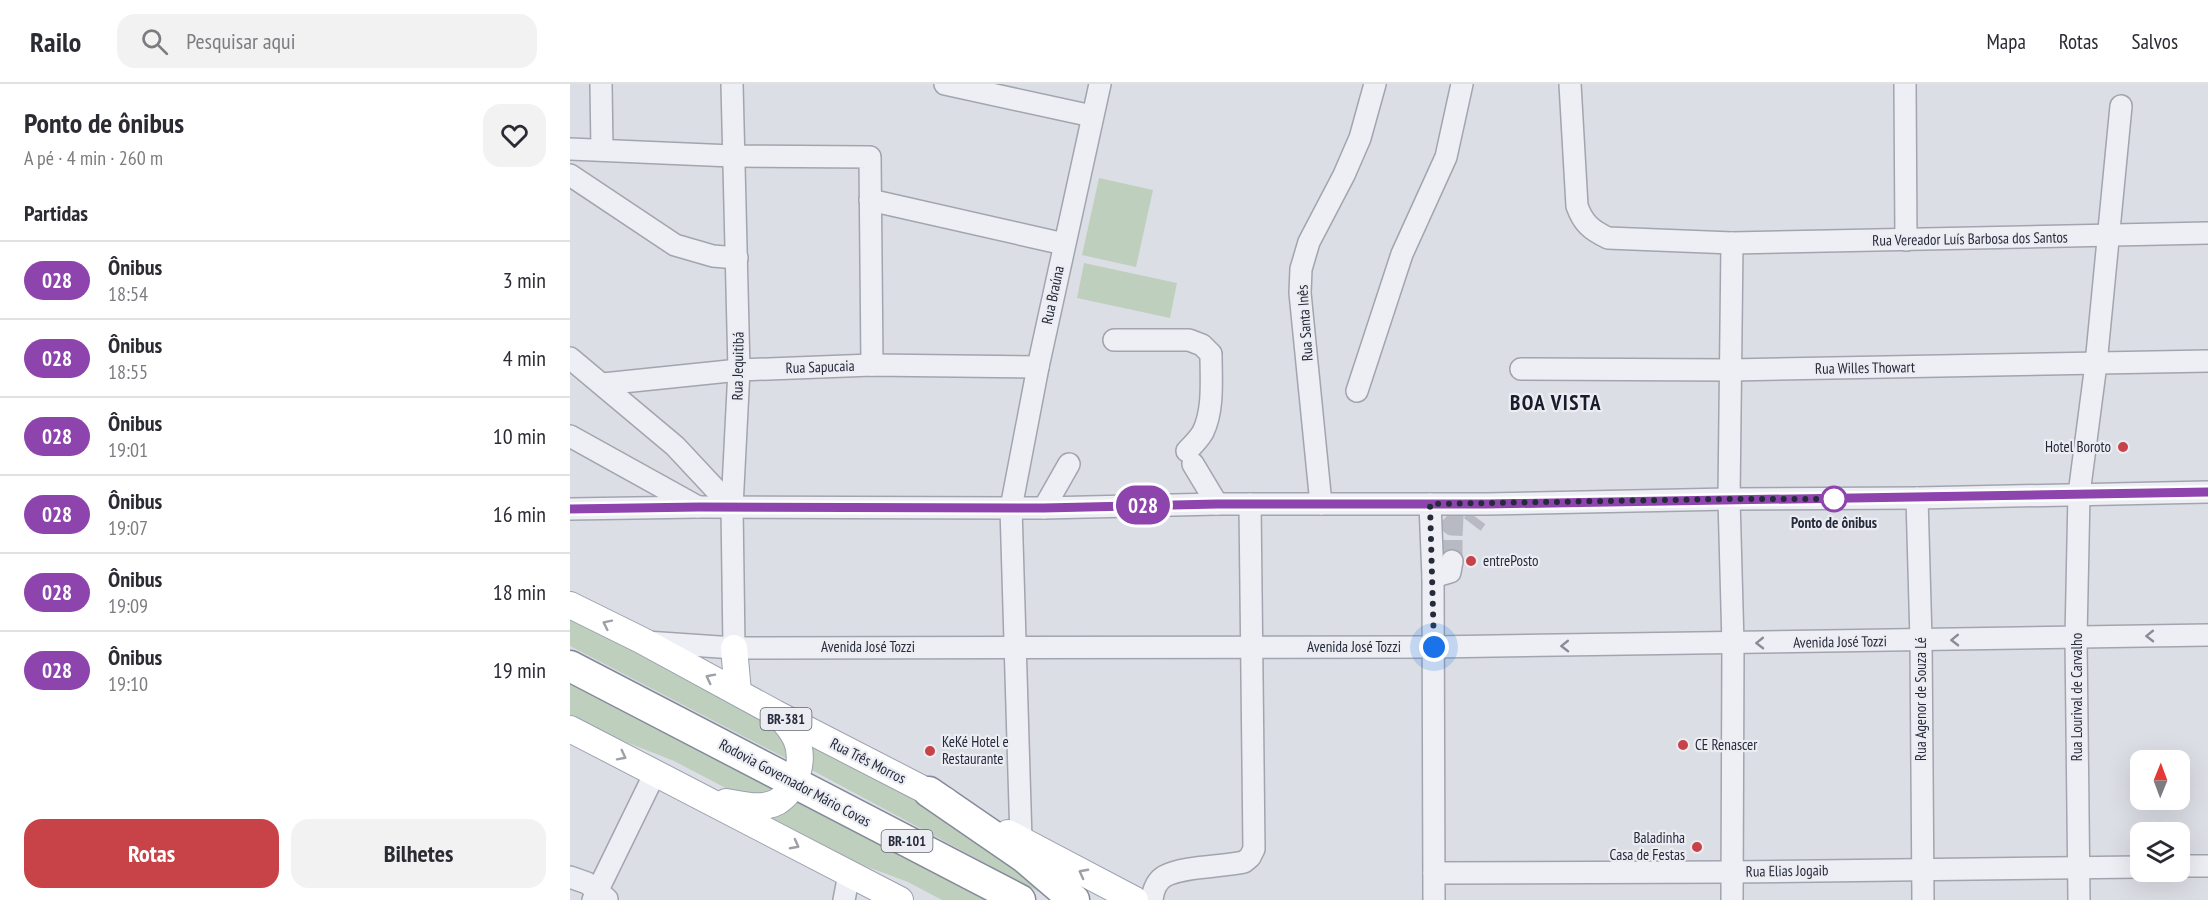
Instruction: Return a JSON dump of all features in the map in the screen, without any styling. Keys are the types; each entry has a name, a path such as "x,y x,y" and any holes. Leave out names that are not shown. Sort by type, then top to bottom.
{"highway":[{"name":"Rodovia Governador Mário Covas","path":"570,666 1020,900"},
{"path":"929,792 1025,858 1074,900"}],"main road":[{"name":"Rua Três Morros","path":"570,605 1135,900"},
{"path":"734,648 738,692"},
{"path":"705,797 736,804 764,806 777,802 795,782 800,758 796,739 788,726 775,713"},
{"path":"570,729 900,900"}],"street":[{"path":"600,84 602,150"},
{"name":"Rua Jequitibá","path":"732,84 739,370 732,507 734,648"},
{"path":"945,84 1092,116"},
{"name":"Rua Braúna","path":"1021,840 1011,508 1038,367 1052,345 1064,244 1100,84"},
{"name":"Rua Santa Inês","path":"1321,504 1300,293 1302,269 1309,242 1344,176 1360,138 1375,84"},
{"path":"1358,391 1402,254 1448,151 1462,84"},
{"name":"Rua Vereador Luís Barbosa dos Santos","path":"1570,84 1577,206 1582,219 1593,231 1608,238 1732,243 2208,233"},
{"path":"1905,84 1906,240"},
{"name":"Rua Lourival de Carvalho","path":"2079,900 2076,638 2079,494 2096,364 2121,106"},
{"path":"570,149 732,156 870,158 872,365"},
{"path":"570,175 675,245 713,256 737,258"},
{"path":"870,200 1064,244"},
{"path":"1732,243 1730,499 1733,644 1732,900"},
{"path":"1114,340 1189,339 1202,345 1211,354 1211,388 1206,423 1190,458 1217,504"},
{"path":"570,358 675,446 732,507"},
{"name":"Rua Willes Thowart","path":"1521,369 1731,370 2208,361"},
{"name":"Rua Sapucaia","path":"603,384 739,370 872,365 1038,367"},
{"path":"570,436 699,507"},
{"path":"1044,508 1069,464"},
{"path":"570,509 1044,508 1321,504 1482,511 1730,499 2208,492"},
{"name":"Rua Agenor de Souza Lé","path":"1917,498 1921,640 1923,900"},
{"path":"1152,900 1154,889 1163,877 1177,872 1244,862 1254,849 1250,504"},
{"path":"1434,900 1433,577 1436,509"},
{"path":"1433,577 1450,572 1452,561"},
{"name":"Avenida José Tozzi","path":"644,642 734,648 1252,648 1733,644 2208,635"},
{"path":"570,877 587,883 599,896 655,773"},
{"path":"2190,866 2208,866"},
{"name":"Rua Elias Jogaib","path":"1434,873 2130,867"},
{"path":"844,900 849,874"}],"green space":[{"path":"1099,178 1153,190 1136,267 1082,255"},
{"path":"1084,263 1177,283 1170,318 1077,298"},
{"path":"570,610 774,716 793,762 570,646"},
{"path":"570,680 779,788 765,797 741,796 674,761 598,731 570,716"},
{"path":"809,743 967,824 1054,900 808,768"},
{"path":"794,795 995,900 942,900 908,882 846,859 762,813"}],"tunnel":[{"path":"1445,518 1452,525 1471,526 1477,518"},
{"path":"1452,525 1452,561"}],"bus line":[{"name":"028","path":"570,509 1487,504 2208,492"}],"place":[{"name":"Hotel Boroto","path":"2123,447"},
{"name":"Ponto de ônibus","path":"1834,499"},
{"name":"entrePosto","path":"1471,561"},
{"name":"CE Renascer","path":"1683,745"},
{"name":"KeKé Hotel e Restaurante","path":"930,751"},
{"name":"Baladinha Casa de Festas","path":"1697,847"}],"district":[{"name":"BOA VISTA","path":"1556,403"}],"route":[{"path":"1434,647 1430,504 1834,499"}]}
